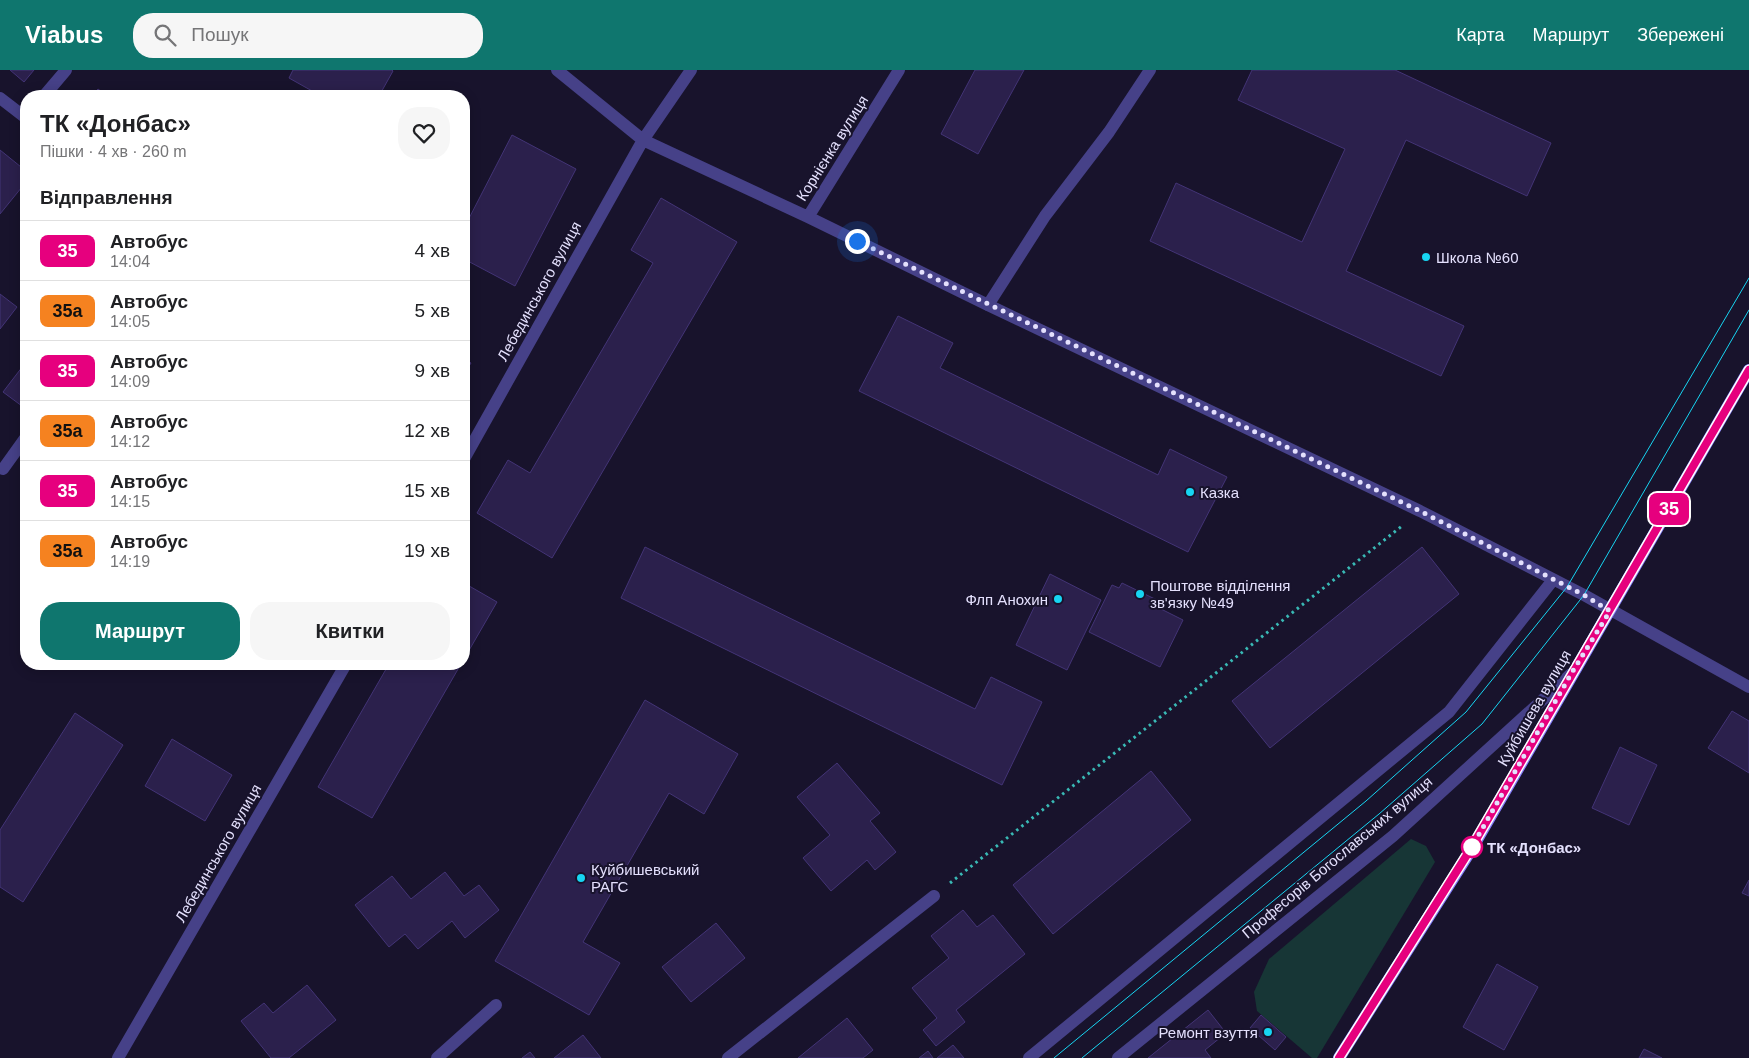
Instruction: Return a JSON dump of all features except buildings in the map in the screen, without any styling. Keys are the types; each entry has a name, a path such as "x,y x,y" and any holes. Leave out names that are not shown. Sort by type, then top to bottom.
{"main road":[{"name":"Куйбишева вулиця","path":"1339,1058 1470,850 1749,370"}],"street":[{"path":"49,90 66,70"},
{"path":"557,70 643,140 808,217 1420,511 1584,595 1749,687"},
{"path":"643,140 691,70"},
{"name":"Корнієнка вулиця","path":"808,217 899,70"},
{"path":"988,305 1045,216 1109,132 1150,70"},
{"path":"0,98 20,113"},
{"name":"Лебединського вулиця","path":"470,448 643,140"},
{"path":"3,469 20,445"},
{"path":"1028,1058 1448,712 1553,580"},
{"name":"Лебединського вулиця","path":"118,1058 343,670"},
{"name":"Професорів Богославських вулиця","path":"1118,1058 1393,836 1571,674"},
{"path":"728,1058 934,896"},
{"path":"437,1058 496,1005"}],"path":[{"path":"934,896 1420,511"}],"green space":[{"path":"1411,839 1426,846 1435,862 1317,1058 1312,1058 1257,1011 1254,992 1269,959"}],"tram line":[{"path":"1054,1058 1366,801 1466,712 1567,587 1749,278"},
{"path":"1082,1058 1379,814 1482,724 1584,595 1749,310"}],"bus line":[{"name":"35","path":"1339,1058 1470,850 1749,370"}],"place":[{"name":"Школа №60","path":"1426,257"},
{"name":"Казка","path":"1190,492"},
{"name":"Поштове відділення зв'язку №49","path":"1140,594"},
{"name":"Флп Анохин","path":"1058,599"},
{"name":"ТК «Донбас»","path":"1472,847"},
{"name":"Куйбишевський РАГС","path":"581,878"},
{"name":"Ремонт взуття","path":"1268,1032"}],"route":[{"path":"857,241 1420,511 1584,595 1610,611 1571,674 1470,850 1472,847"}]}
